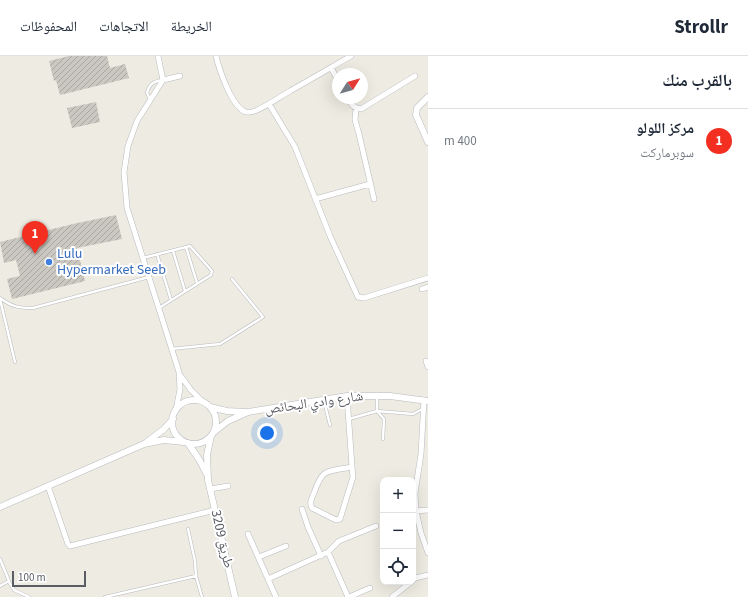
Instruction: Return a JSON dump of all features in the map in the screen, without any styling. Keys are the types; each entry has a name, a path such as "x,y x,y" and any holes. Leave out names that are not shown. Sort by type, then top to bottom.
{"street":[{"path":"158,56 163,80"},
{"path":"216,56 220,71 228,90 242,110 247,112 253,112 268,104 351,56"},
{"path":"144,444 164,429 173,419 180,389 178,372 158,308 150,276 127,208 124,172 128,146 137,121 163,80 180,76"},
{"path":"351,104 356,108 361,109 415,76"},
{"path":"428,97 417,108 416,115 428,142"},
{"path":"268,104 295,147 351,286 358,297 364,298 428,278"},
{"path":"356,108 355,120 374,199"},
{"path":"315,199 370,184"},
{"path":"422,289 428,287"},
{"path":"426,361 428,367"},
{"path":"178,372 191,390 213,411 216,422 207,454 208,480"},
{"path":"347,396 353,477 340,519 336,520 312,508 310,502 320,476 325,472 352,467"},
{"name":"شارع وادي البحائص","path":"248,412 347,396 390,396 426,401"},
{"path":"176,410 179,406 188,401 203,402"},
{"path":"416,487 426,419 424,408 426,401"},
{"path":"210,407 227,411 248,412"},
{"path":"0,507 144,444 164,440 200,443 228,421 248,412"},
{"path":"173,419 175,432 186,442 200,461 208,480"},
{"name":"طريق 3209","path":"208,480 235,597"},
{"path":"48,486 70,546 215,510"},
{"path":"210,489 228,486"},
{"path":"302,509 321,556"},
{"path":"428,510 416,511 421,533 428,553"},
{"path":"268,579 321,556 328,552 339,541 376,526"},
{"path":"248,534 276,597"},
{"path":"259,558 286,546"},
{"path":"328,552 349,597 370,588"},
{"path":"416,579 428,575"},
{"path":"392,597 407,585"}],"lane":[{"path":"150,100 148,93 150,86 156,81 163,80"},
{"path":"144,258 190,246 212,271 211,275 158,308"},
{"path":"186,247 197,283"},
{"path":"173,250 185,291"},
{"path":"157,254 171,300"},
{"path":"0,299 18,308 33,308 150,276"},
{"path":"170,349 220,344 263,317 232,279"},
{"path":"0,299 14,362"},
{"path":"377,396 378,411 384,420 383,438"},
{"path":"324,400 330,425"},
{"path":"349,419 378,411 413,414 424,408"},
{"path":"188,529 195,561 196,576 202,597"},
{"path":"0,559 14,590 29,597"},
{"path":"104,597 196,576"},
{"path":"0,586 9,581"}],"building":[{"path":"69,56 107,56 110,68 125,64 129,78 60,95 56,80 54,81 49,61"},
{"path":"96,102 100,122 72,128 67,108"},
{"name":"Lulu Hypermarket Seeb","path":"116,215 122,239 77,248 85,281 12,299 7,279 20,276 16,260 4,263 0,242"}],"place":[{"name":"مركز اللولو","path":"35,254"},
{"name":"Lulu Hypermarket Seeb","path":"49,262"}]}
